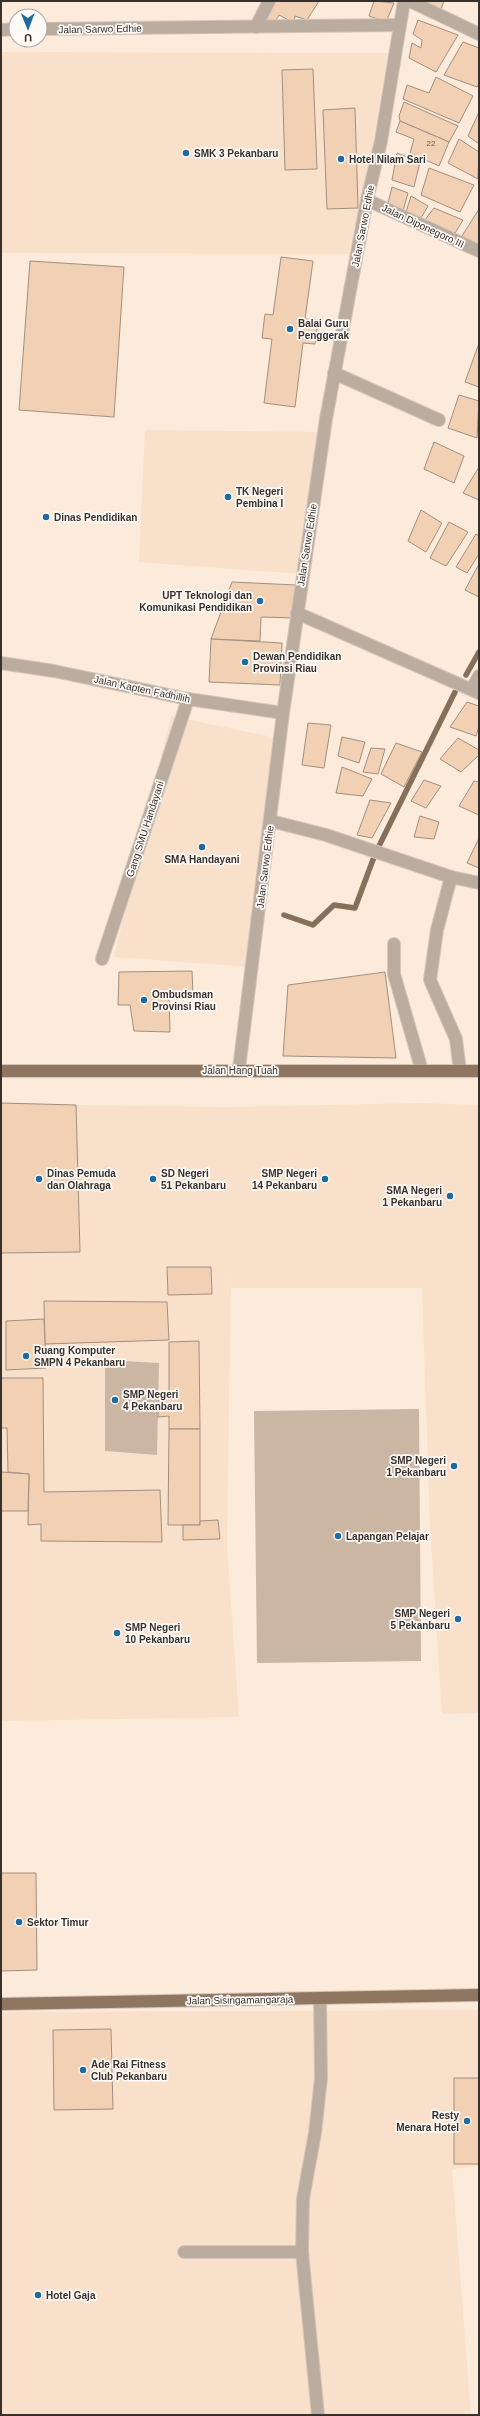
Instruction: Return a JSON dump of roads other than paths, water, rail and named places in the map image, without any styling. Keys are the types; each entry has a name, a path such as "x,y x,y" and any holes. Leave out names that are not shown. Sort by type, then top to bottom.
{"main road":[{"name":"Jalan Hang Tuah","path":"1,1070 239,1069 479,1071"},
{"name":"Jalan Sisingamangaraja","path":"1,2004 479,1995"}],"street":[{"path":"256,27 269,1"},
{"name":"Jalan Sarwo Edhie","path":"239,1069 271,821 283,713 334,373 367,200 381,141 404,1"},
{"path":"410,1 479,34"},
{"name":"Jalan Sarwo Edhie","path":"48,29 400,25"},
{"name":"Jalan Diponegoro III","path":"367,200 479,251"},
{"path":"334,373 439,420"},
{"path":"297,613 475,691 479,676"},
{"name":"Jalan Kapten Fadhillih","path":"1,663 54,671 188,699 283,713"},
{"name":"Gang SMU Handayani","path":"102,958 188,699"},
{"path":"271,821 326,835 451,877 479,883"},
{"path":"451,877 437,930 430,980 456,1040 460,1071"},
{"path":"394,944 394,974 422,1071"},
{"path":"318,2415 302,2252 303,2199 315,2132 321,2078 320,1998"},
{"path":"184,2252 302,2252"}],"waterway":[{"path":"466,675 479,652"},
{"path":"378,848 455,692"},
{"path":"284,915 313,925 334,905 355,908 374,857"}],"place":[{"name":"SMK 3 Pekanbaru","path":"186,153"},
{"name":"Hotel Nilam Sari","path":"341,159"},
{"name":"Balai Guru Penggerak","path":"290,329"},
{"name":"TK Negeri Pembina I","path":"228,497"},
{"name":"Dinas Pendidikan","path":"46,517"},
{"name":"UPT Teknologi dan Komunikasi Pendidikan","path":"260,601"},
{"name":"Dewan Pendidikan Provinsi Riau","path":"245,662"},
{"name":"SMA Handayani","path":"202,847"},
{"name":"Ombudsman Provinsi Riau","path":"144,1000"},
{"name":"Dinas Pemuda dan Olahraga","path":"39,1179"},
{"name":"SD Negeri 51 Pekanbaru","path":"153,1179"},
{"name":"SMP Negeri 14 Pekanbaru","path":"325,1179"},
{"name":"SMA Negeri 1 Pekanbaru","path":"450,1196"},
{"name":"Ruang Komputer SMPN 4 Pekanbaru","path":"26,1356"},
{"name":"SMP Negeri 4 Pekanbaru","path":"115,1400"},
{"name":"SMP Negeri 1 Pekanbaru","path":"454,1466"},
{"name":"Lapangan Pelajar","path":"338,1536"},
{"name":"SMP Negeri 5 Pekanbaru","path":"458,1619"},
{"name":"SMP Negeri 10 Pekanbaru","path":"117,1633"},
{"name":"Sektor Timur","path":"19,1922"},
{"name":"Ade Rai Fitness Club Pekanbaru","path":"83,2070"},
{"name":"Resty Menara Hotel","path":"467,2121"},
{"name":"Hotel Gaja","path":"38,2295"}]}
